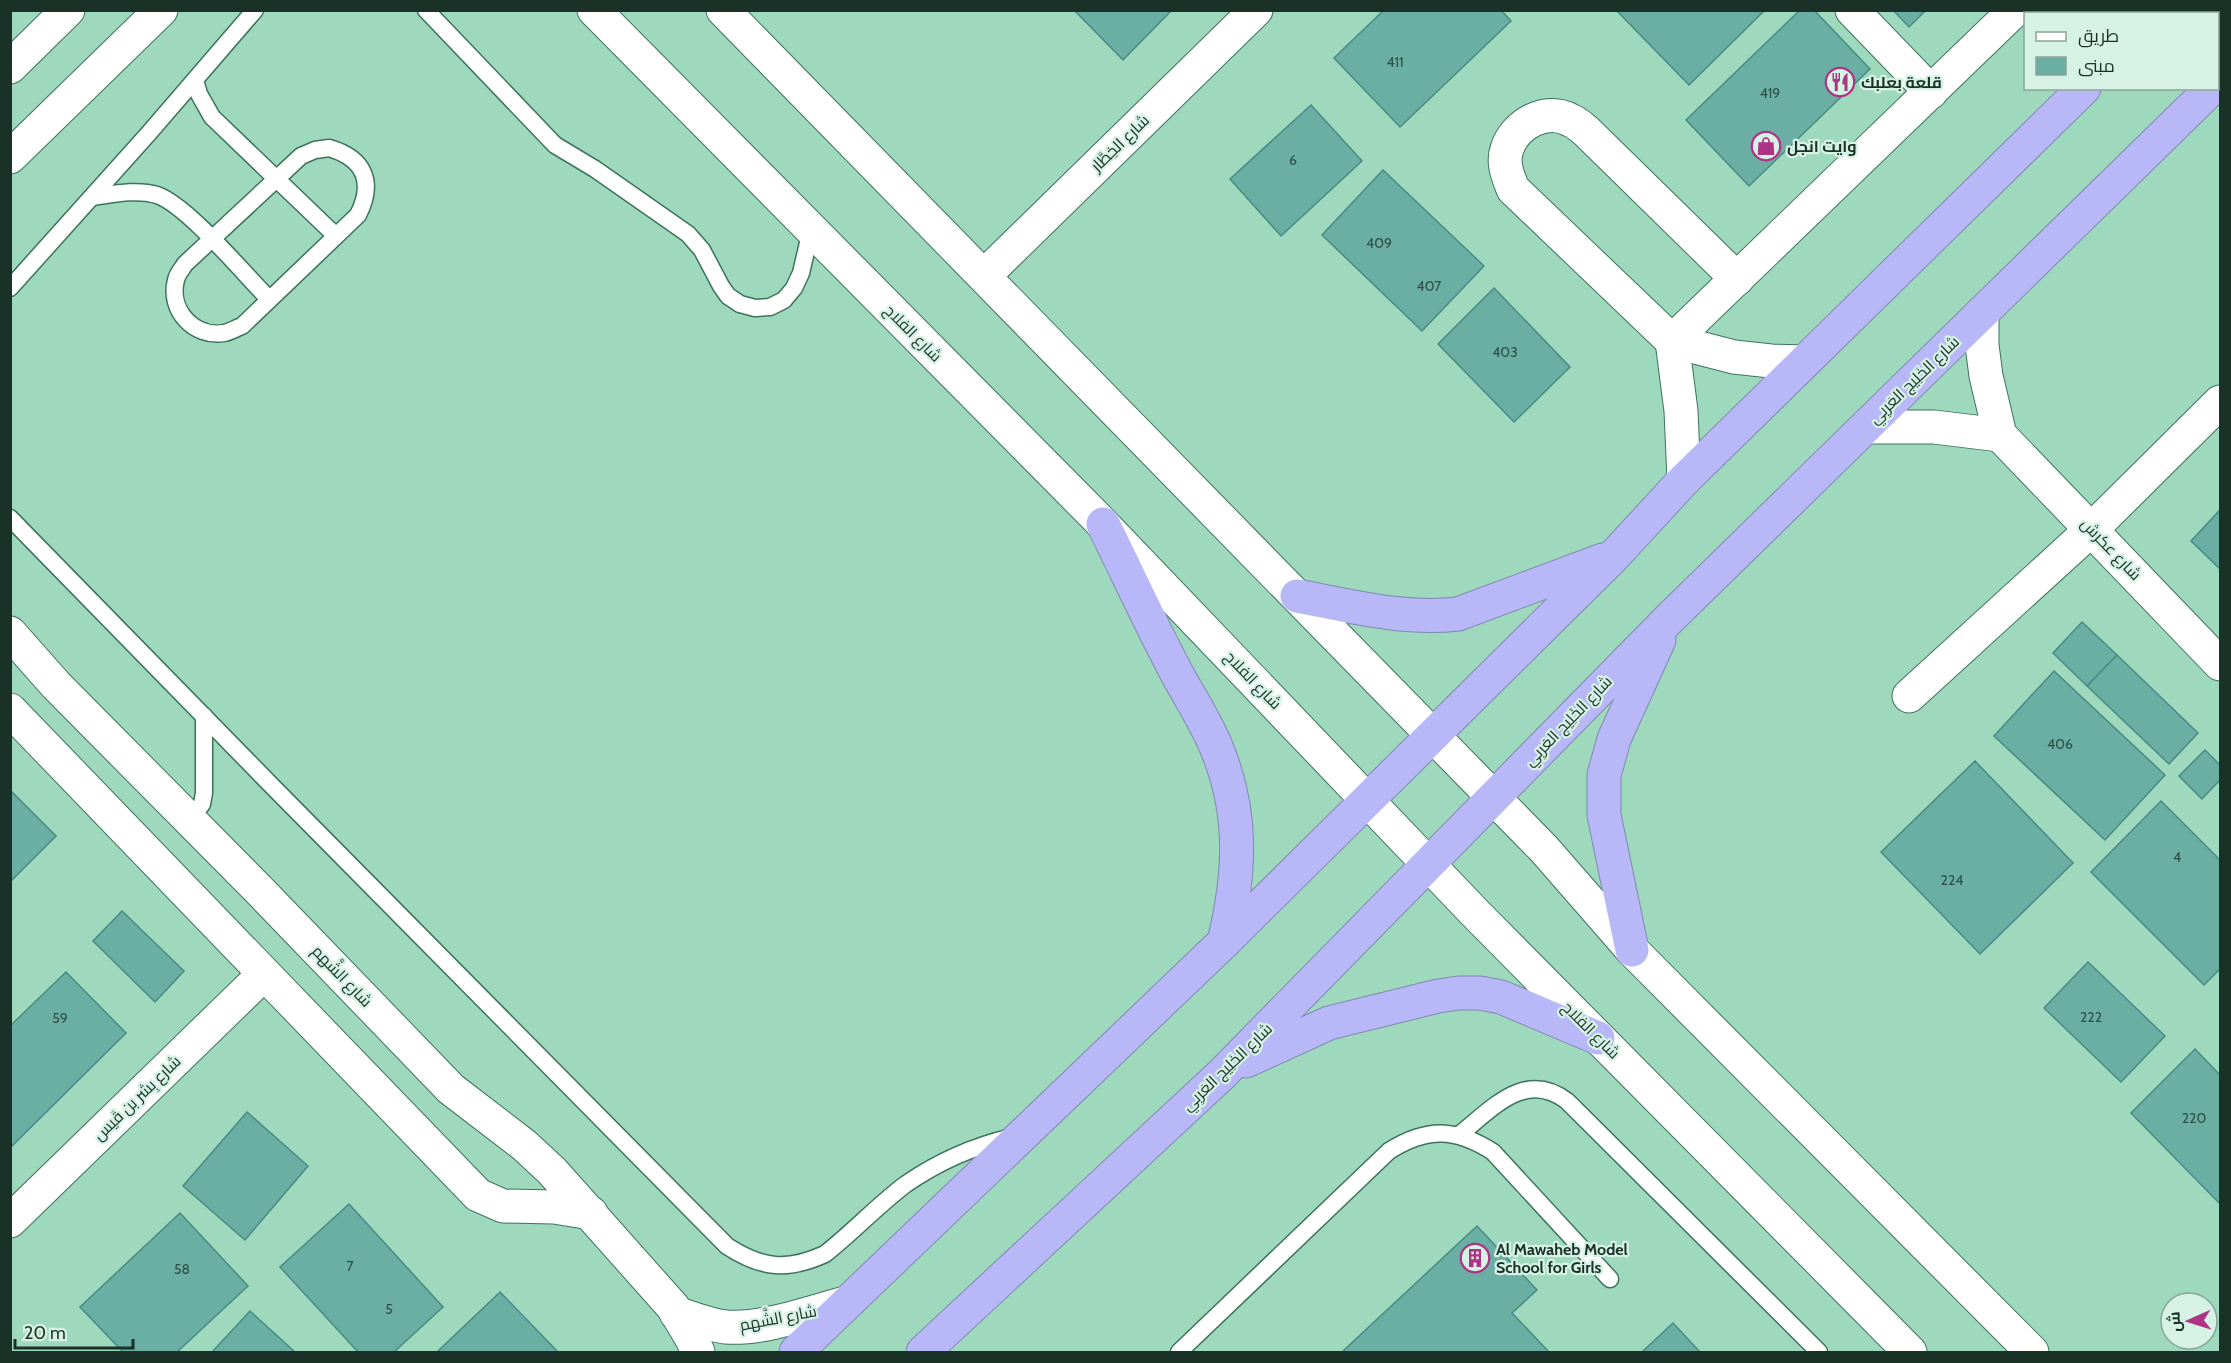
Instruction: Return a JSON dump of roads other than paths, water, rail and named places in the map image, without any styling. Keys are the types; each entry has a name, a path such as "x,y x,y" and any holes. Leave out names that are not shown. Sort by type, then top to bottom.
{"highway":[{"path":"796,1353 1224,942 1613,557 1684,480 2082,90"},
{"name":"شارع الخَلِيج العَربِي","path":"923,1353 1221,1075 1669,619 2210,90"},
{"path":"1103,524 1174,669 1190,694 1217,750 1231,794 1236,820 1238,861 1233,902 1224,942"},
{"path":"1298,596 1395,614 1436,617 1458,614 1613,557"},
{"path":"1632,950 1604,815 1604,775 1614,739 1669,619"},
{"path":"1221,1075 1256,1056 1329,1023 1459,993 1480,993 1502,998 1598,1038"}],"street":[{"path":"10,67 68,10"},
{"path":"10,157 161,10"},
{"name":"شارع الفلاح","path":"594,10 1103,524 1598,1038 1910,1353"},
{"path":"723,10 1494,797 1544,849 1632,950 2032,1353"},
{"name":"شارع الخِطَّار","path":"984,276 1256,10"},
{"path":"1852,10 1931,92"},
{"path":"1672,341 2015,10"},
{"path":"1737,279 1586,130 1569,119 1549,115 1530,120 1515,132 1506,150 1506,171 1513,189 1672,341 1734,357 1804,362"},
{"path":"1866,427 1934,427 2000,435 1986,376 1982,345 1982,313"},
{"path":"1672,341 1681,411 1684,480"},
{"path":"1910,696 2092,529 2220,402"},
{"name":"شارع عكرش","path":"2000,435 2220,664"},
{"name":"شارع الشَّهم","path":"10,633 56,685 451,1089 538,1156 591,1213 676,1313 698,1353"},
{"path":"10,710 468,1186 490,1202 503,1206 554,1207 591,1213"},
{"name":"شارع بِشر بن قَيس","path":"10,1221 264,974"},
{"path":"490,1202 504,1201 518,1195 528,1186 537,1167 538,1156"},
{"name":"شارع الشَّهم","path":"676,1313 713,1325 738,1327 769,1323 846,1303"}],"lane":[{"path":"10,288 93,197 255,10"},
{"path":"426,10 555,145 595,169 688,234 702,250 728,296 740,304 755,308 770,307 784,300 794,288 801,273 811,230"},
{"path":"195,81 198,94 212,117 336,236"},
{"path":"329,148 343,152 355,161 363,173 367,187 365,202 358,215 336,236 242,326 226,333 208,333 192,326 180,313 174,296 176,278 185,264 301,156 315,150 329,148"},
{"path":"93,197 135,192 158,196 180,209 269,300"},
{"path":"10,518 728,1246 738,1253 761,1263 777,1266 810,1261 825,1254 906,1185 933,1168 990,1142 1022,1135"},
{"path":"190,820 202,804 204,793 204,716"},
{"path":"1459,1135 1520,1090 1533,1088 1557,1093 1568,1101 1819,1353"},
{"path":"1179,1353 1389,1151 1404,1141 1422,1135 1441,1132 1459,1135 1493,1152 1610,1279"}],"place":[{"name":"قلعة بعلبك","path":"1840,82"},
{"name":"وايت انجل","path":"1766,146"},
{"name":"Al Mawaheb Model School for Girls","path":"1475,1258"}]}
